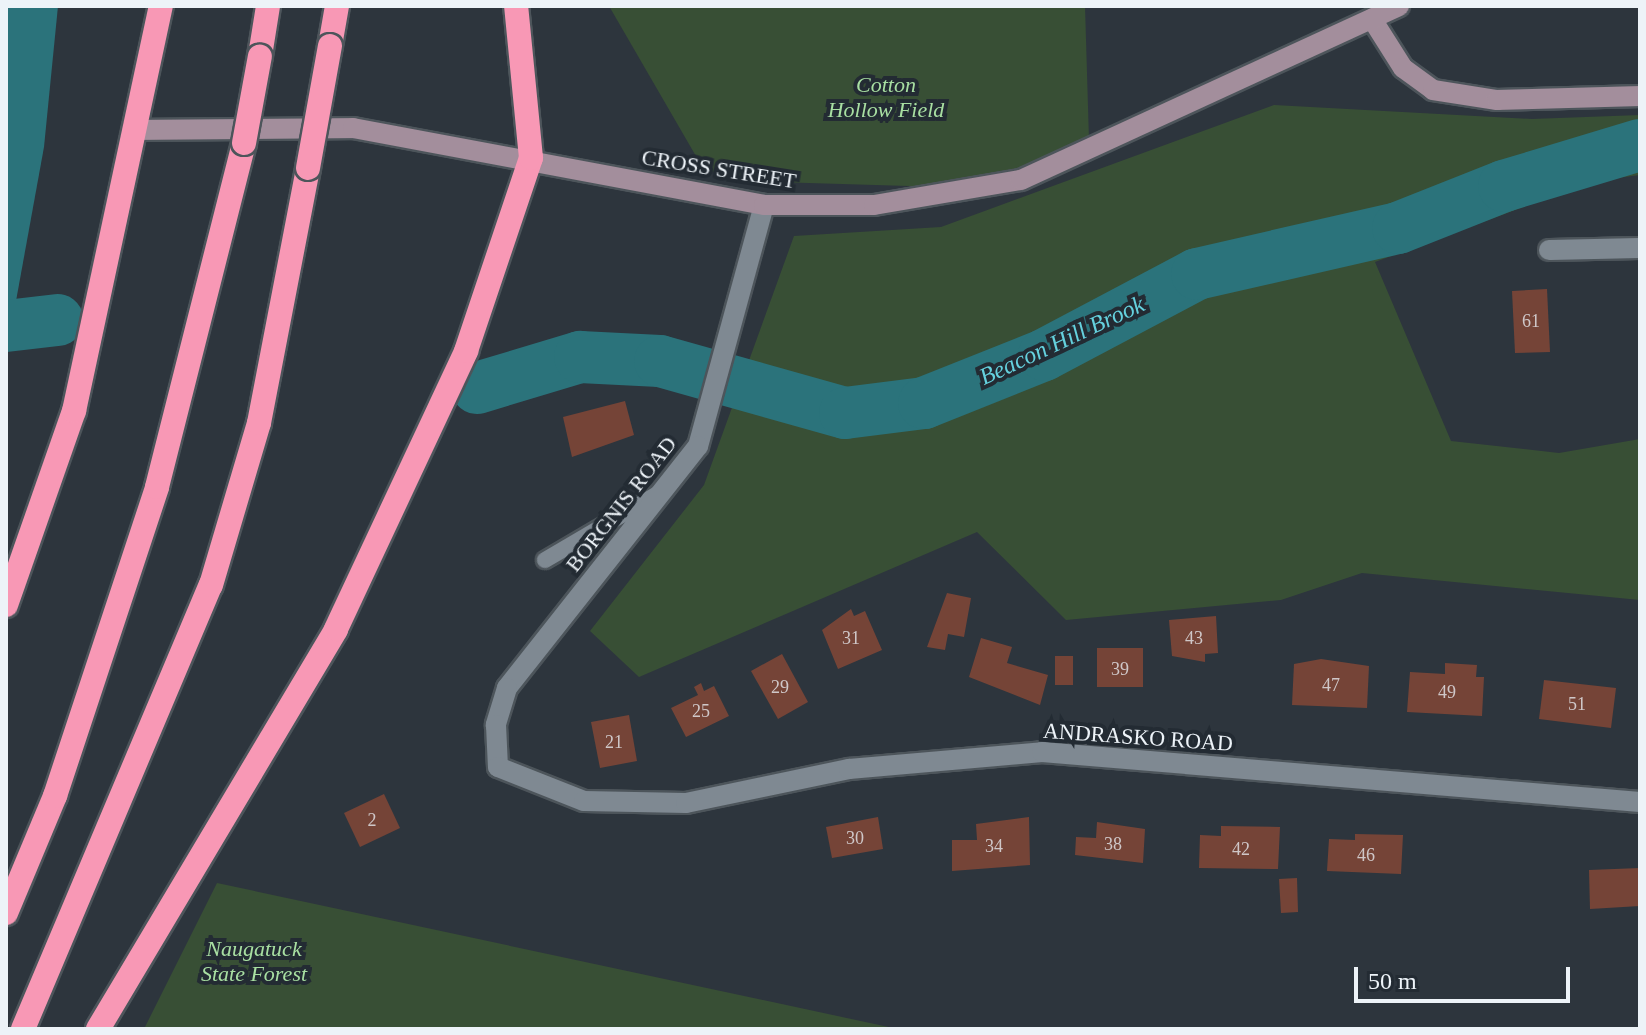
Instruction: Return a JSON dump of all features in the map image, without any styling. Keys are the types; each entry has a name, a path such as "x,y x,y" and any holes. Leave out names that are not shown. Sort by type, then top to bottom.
{"highway":[{"path":"6,605 74,411 140,130 161,6"},
{"path":"6,913 55,796 157,487 230,217 268,6"},
{"path":"23,1029 211,585 259,423 337,6"},
{"path":"98,1029 336,629 466,351 531,158 516,6"}],"street":[{"name":"CROSS STREET","path":"140,130 353,128 531,158 764,205 874,205 1021,180 1399,6"},
{"path":"1372,19 1403,68 1433,90 1497,100 1640,96"},
{"name":"BORGNIS ROAD","path":"498,767 496,725 507,688 661,492 679,478 713,408 764,205"},
{"path":"1549,250 1640,248"},
{"name":"ANDRASKO ROAD","path":"498,767 584,801 686,803 849,769 1042,752 1640,802"}],"lane":[{"path":"545,560 661,492"}],"green space":[{"name":"Cotton Hollow Field","path":"609,6 1085,6 1089,140 1012,173 942,187 775,182 704,170"},
{"path":"1274,105 1532,119 1640,115 1640,175 1593,181 1375,262 1451,441 1559,453 1640,439 1640,600 1362,573 1281,600 1066,620 977,532 639,677 590,631 704,485 794,236 941,227"},
{"name":"Naugatuck State Forest","path":"217,883 898,1029 144,1029"}],"water":[{"path":"6,6 58,6 44,147 6,356"}],"building":[{"path":"1547,289 1550,352 1515,353 1512,291"},
{"path":"625,401 634,435 572,457 563,417"},
{"path":"947,593 971,598 964,637 948,634 945,650 927,647"},
{"path":"851,609 854,616 865,611 882,650 838,669 822,630"},
{"path":"1216,616 1218,653 1205,654 1205,662 1172,656 1169,620"},
{"path":"981,638 1012,647 1007,663 1048,675 1040,705 969,677"},
{"path":"1097,648 1143,648 1143,687 1097,687"},
{"path":"782,654 808,702 778,719 751,671"},
{"path":"1055,656 1073,656 1073,685 1055,685"},
{"path":"1321,659 1369,666 1367,708 1292,705 1294,664"},
{"path":"1445,663 1477,665 1476,677 1484,677 1482,716 1407,712 1410,672 1445,674"},
{"path":"1544,680 1616,688 1611,728 1539,719"},
{"path":"701,683 704,691 714,686 729,716 686,737 671,708 698,695 694,687"},
{"path":"629,715 637,761 600,768 591,722"},
{"path":"384,794 400,828 360,847 344,813"},
{"path":"878,817 883,849 832,858 826,827"},
{"path":"1029,817 1030,865 952,871 952,840 977,840 976,824"},
{"path":"1097,822 1145,829 1143,863 1075,855 1076,837 1096,838"},
{"path":"1221,826 1280,827 1278,869 1199,868 1200,835 1221,836"},
{"path":"1355,834 1403,835 1401,874 1327,871 1329,839 1355,840"},
{"path":"1640,868 1640,906 1590,909 1589,870"},
{"path":"1297,878 1298,912 1281,913 1279,879"}],"waterway":[{"name":"Beacon Hill Brook","path":"477,388 580,357 660,361 845,413 924,403 1044,355 1197,274 1398,228 1504,186 1640,145"},
{"name":"Beacon Hill Brook","path":"6,326 58,320"}]}
